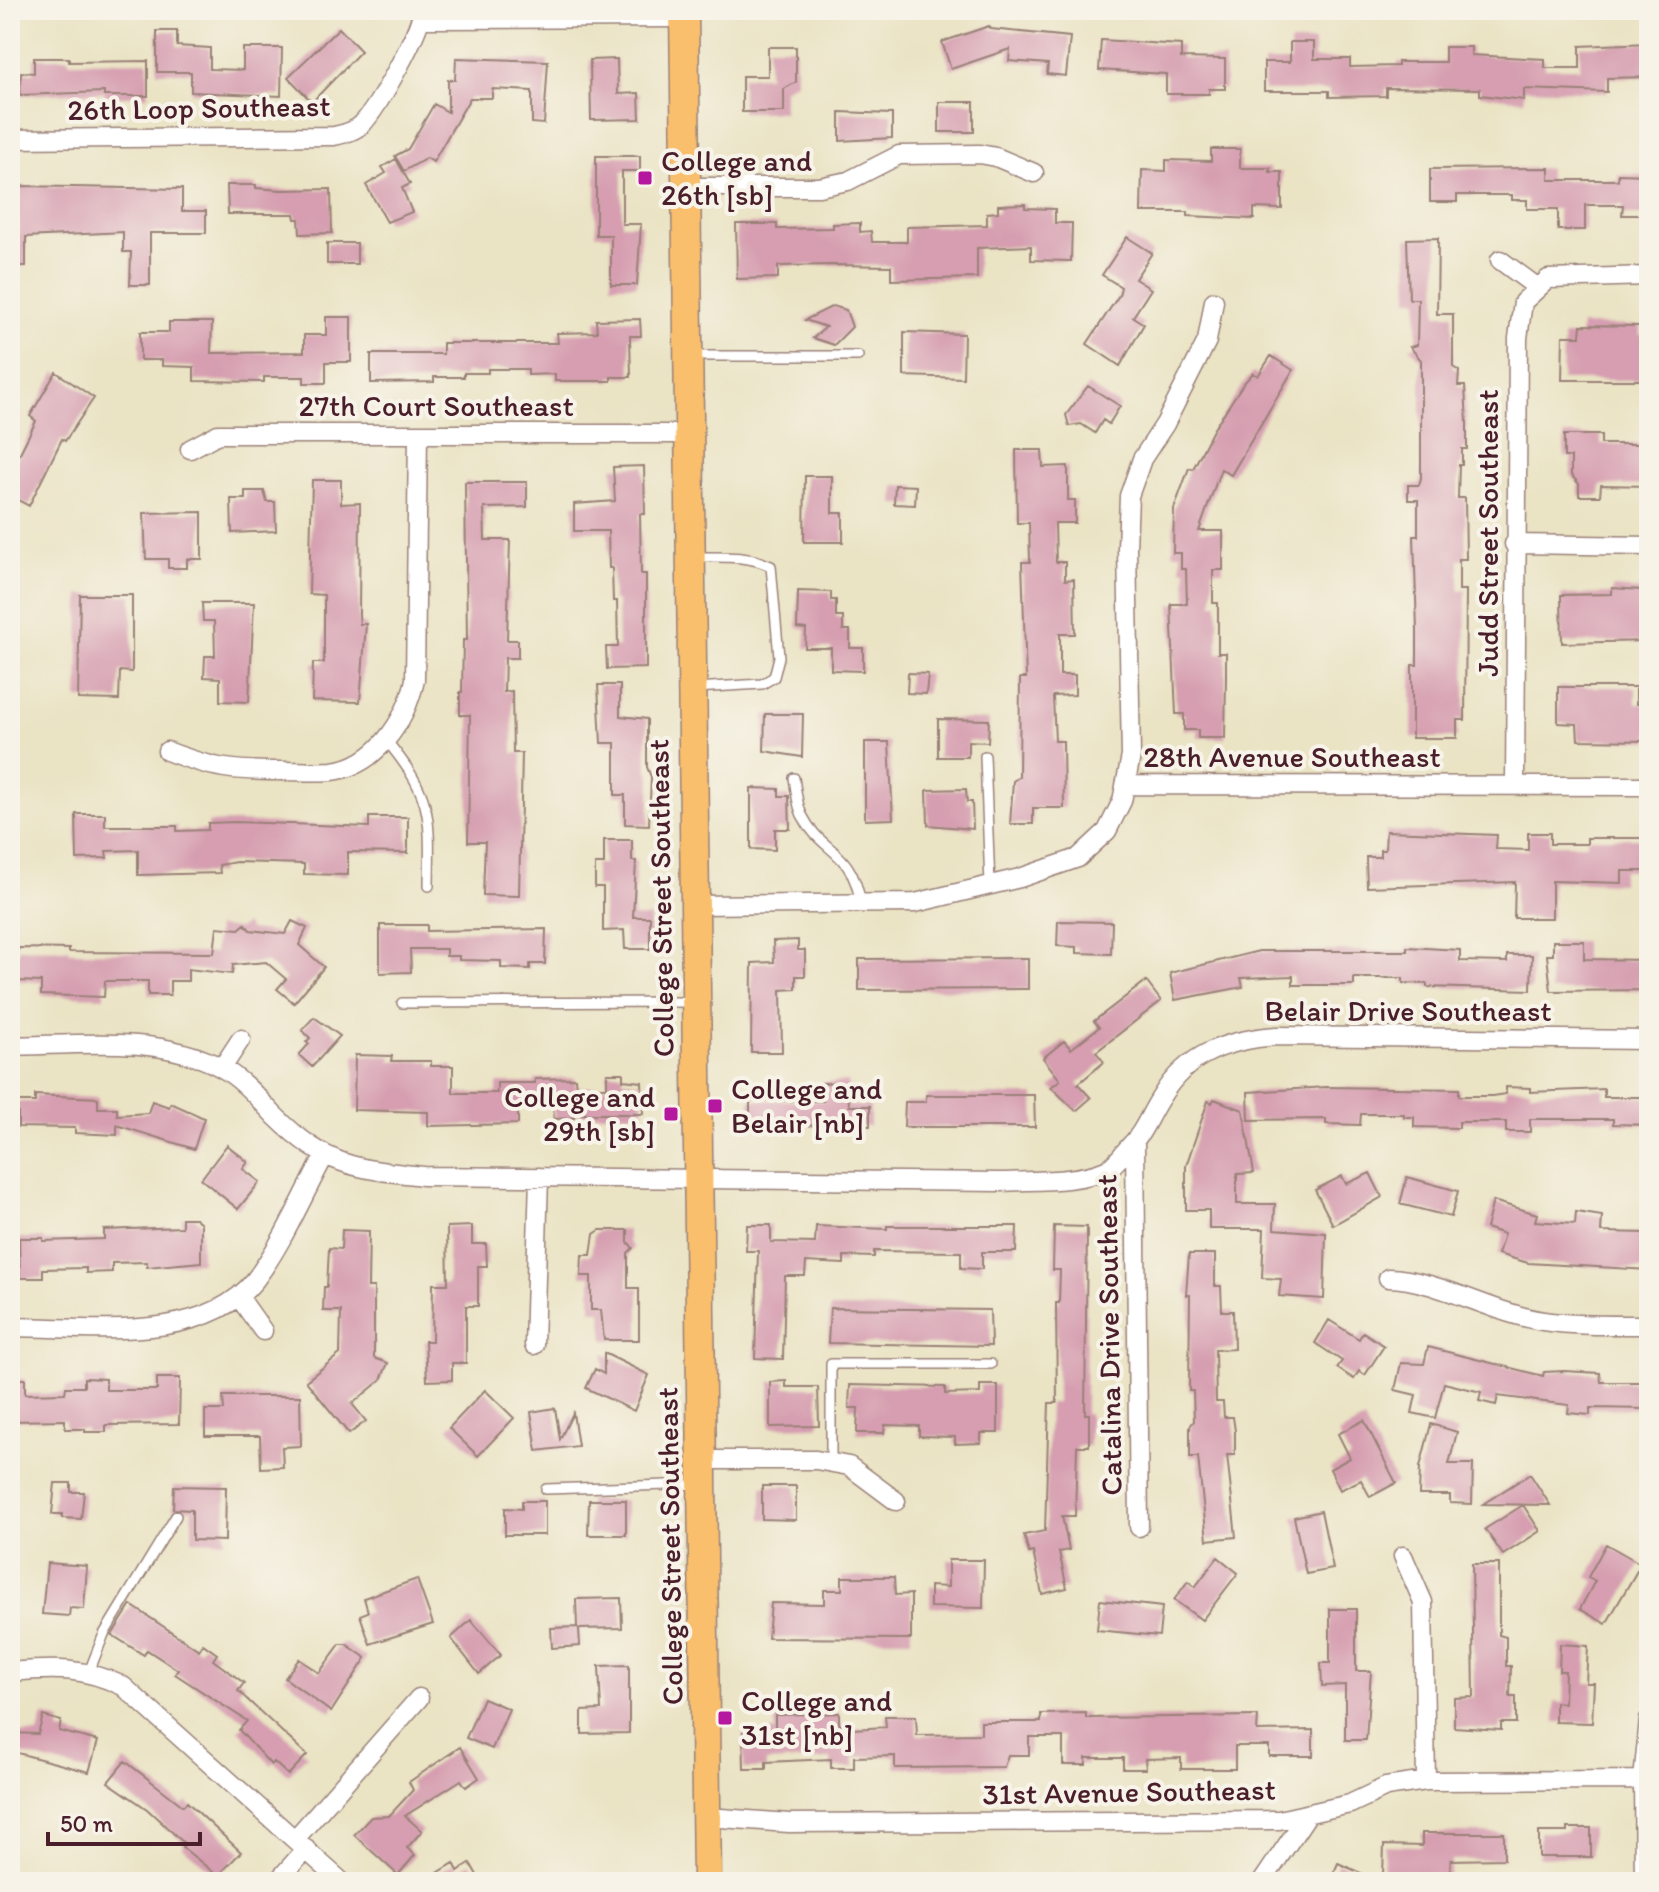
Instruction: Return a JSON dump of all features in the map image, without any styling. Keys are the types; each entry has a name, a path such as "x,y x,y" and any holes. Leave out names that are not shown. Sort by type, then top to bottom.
{"main road":[{"name":"College Street Southeast","path":"684,14 707,1882"}],"street":[{"path":"422,14 684,14"},
{"name":"26th Loop Southeast","path":"10,139 346,133 363,124 419,31 422,14"},
{"path":"685,187 819,187 848,181 899,155 980,154 996,157 1034,173"},
{"path":"1500,260 1538,288 1548,279 1649,276"},
{"name":"Judd Street Southeast","path":"1515,785 1514,544 1518,338 1523,302 1538,288"},
{"path":"1126,785 1131,756 1127,563 1129,496 1142,459 1165,424 1207,341 1214,301"},
{"name":"27th Court Southeast","path":"190,449 218,434 687,434"},
{"path":"167,751 224,771 335,771 362,760 386,740 403,716 415,680 418,434"},
{"path":"1514,544 1649,546"},
{"name":"28th Avenue Southeast","path":"696,905 915,903 990,885 1078,858 1107,831 1126,785 1649,786"},
{"path":"222,1068 241,1039"},
{"name":"Belair Drive Southeast","path":"324,1157 363,1170 423,1176 1001,1182 1059,1179 1107,1169 1135,1142 1161,1095 1188,1063 1220,1046 1246,1039 1649,1040"},
{"path":"10,1046 150,1046 173,1050 222,1068 324,1157 268,1260 239,1297 219,1309 173,1325 10,1327"},
{"name":"Catalina Drive Southeast","path":"1135,1142 1139,1527"},
{"path":"534,1345 539,1177"},
{"path":"1388,1278 1413,1278 1468,1301 1543,1321 1649,1325"},
{"path":"239,1297 263,1331"},
{"path":"703,1472 831,1463 849,1466 896,1501"},
{"path":"1403,1556 1423,1602 1426,1781"},
{"path":"10,1672 66,1668 89,1672 123,1686 342,1882"},
{"path":"277,1882 300,1844 419,1698"},
{"path":"1644,1882 1643,1780 1649,1719"},
{"name":"31st Avenue Southeast","path":"707,1817 789,1823 1279,1820 1350,1804 1386,1787 1426,1781 1643,1780"},
{"path":"1262,1882 1308,1814"}],"lane":[{"path":"686,356 858,356"},
{"path":"689,557 756,559 771,566 779,657 774,677 762,684 692,688"},
{"path":"386,740 424,793 430,822 429,886"},
{"path":"985,756 990,885"},
{"path":"794,778 802,815 848,863 857,882 861,904"},
{"path":"402,1003 696,1002"},
{"path":"831,1463 831,1364 991,1364"},
{"path":"546,1489 703,1472"},
{"path":"89,1672 104,1634 176,1516"}],"building":[{"path":"989,26 991,29 1070,37 1066,76 1047,74 1048,64 1009,61 1010,49 951,69 942,42"},
{"path":"339,28 361,51 312,102 288,77"},
{"path":"157,31 177,31 177,46 210,48 210,69 243,70 243,48 282,48 281,96 191,92 191,72 157,72"},
{"path":"1101,40 1181,45 1181,58 1225,59 1225,89 1209,89 1209,94 1166,94 1166,74 1099,70"},
{"path":"1290,42 1314,42 1314,59 1350,59 1350,67 1398,66 1398,62 1445,62 1445,47 1471,47 1471,55 1545,59 1545,68 1580,68 1580,46 1649,43 1649,77 1607,78 1607,92 1524,89 1524,100 1480,95 1480,89 1386,88 1386,96 1329,97 1329,91 1264,91 1264,62 1290,62"},
{"path":"768,47 796,47 796,82 784,89 784,112 742,112 742,76 768,76"},
{"path":"34,58 69,58 69,62 148,61 148,96 104,96 104,92 20,95 21,72 34,73"},
{"path":"456,58 548,61 544,124 532,123 532,91 492,89 492,98 470,98 433,162 427,158 404,171 395,156 408,149 434,104 448,112 448,80 455,80"},
{"path":"617,59 618,94 639,93 640,119 591,120 590,60"},
{"path":"939,102 974,102 974,132 939,132"},
{"path":"840,112 892,114 892,138 840,141"},
{"path":"1211,149 1240,149 1240,168 1270,168 1270,172 1282,172 1282,209 1254,208 1254,219 1188,216 1188,212 1141,212 1142,170 1166,171 1166,160 1211,161"},
{"path":"596,156 640,156 640,171 622,171 622,224 641,224 637,285 611,285 611,235 596,235"},
{"path":"396,159 410,184 402,188 412,212 387,222 366,185 386,173 382,167"},
{"path":"1549,168 1549,180 1618,180 1618,174 1649,175 1649,215 1622,215 1623,205 1585,205 1585,230 1558,230 1558,209 1527,209 1527,200 1512,200 1512,195 1457,195 1457,202 1430,202 1430,169"},
{"path":"227,185 256,185 256,188 281,190 331,189 332,233 300,234 299,219 295,219 294,214 228,214"},
{"path":"18,186 182,189 182,211 206,211 206,233 150,233 150,285 130,285 131,252 123,252 123,232 26,237 26,266 10,266 10,235 18,235"},
{"path":"1025,204 1025,208 1055,209 1055,223 1072,223 1071,261 1031,260 1031,246 977,248 977,278 891,280 891,266 834,265 778,266 778,278 737,279 736,224 777,224 777,229 833,228 833,224 860,223 860,232 871,231 872,242 907,242 907,227 987,225 987,213 998,212 998,205"},
{"path":"1127,237 1152,253 1135,279 1151,289 1133,317 1144,324 1120,366 1087,344 1119,295 1121,287 1102,275"},
{"path":"1438,238 1437,314 1453,314 1453,367 1459,371 1458,386 1465,386 1467,449 1462,449 1462,465 1459,465 1458,498 1465,498 1466,559 1459,559 1459,590 1466,590 1465,720 1457,720 1457,738 1412,738 1412,665 1417,665 1414,536 1418,536 1418,500 1408,500 1408,485 1419,485 1421,478 1421,360 1410,347 1417,345 1418,299 1409,299 1407,239"},
{"path":"327,243 357,243 357,264 327,264"},
{"path":"833,306 846,310 852,327 834,345 813,338 826,327 805,320"},
{"path":"326,317 351,317 351,362 326,362 326,383 304,383 304,377 264,377 264,382 194,381 194,367 162,366 162,360 140,360 140,332 169,332 169,322 212,322 211,353 304,352 304,335 326,335"},
{"path":"640,319 641,336 630,336 631,377 611,377 611,381 555,381 555,374 528,375 528,369 488,369 488,373 464,373 464,377 434,377 434,382 371,383 371,354 443,354 443,343 558,343 557,333 597,332 596,320"},
{"path":"1581,325 1640,326 1640,335 1649,335 1649,380 1562,380 1563,336 1580,336"},
{"path":"904,332 964,334 963,378 904,376"},
{"path":"1271,356 1293,370 1231,475 1221,469 1199,531 1223,531 1223,570 1213,570 1213,603 1218,603 1218,653 1226,653 1226,680 1225,738 1198,738 1198,730 1184,730 1184,714 1176,714 1171,604 1187,604 1186,569 1181,569 1181,553 1173,553 1174,509 1189,468 1193,469 1213,430 1243,384 1253,373 1258,376"},
{"path":"56,372 94,398 65,441 62,439 29,506 10,496 10,473 36,421 30,416"},
{"path":"1088,386 1120,406 1109,424 1103,420 1095,433 1081,424 1069,426 1066,415"},
{"path":"1564,435 1601,435 1601,444 1642,444 1642,449 1649,449 1649,486 1601,485 1600,496 1579,496 1579,484 1571,475 1571,457 1564,457"},
{"path":"1016,450 1042,450 1043,467 1068,466 1068,500 1075,500 1075,523 1055,523 1056,562 1065,562 1065,580 1074,579 1075,634 1060,634 1060,675 1075,675 1075,695 1053,696 1055,741 1063,741 1064,808 1033,808 1033,824 1010,824 1013,781 1019,777 1020,678 1026,678 1022,562 1030,562 1029,523 1017,523"},
{"path":"644,466 645,514 640,514 641,574 646,574 646,668 607,669 606,647 618,647 617,601 613,601 608,531 574,531 574,504 615,501 613,467"},
{"path":"805,476 832,476 832,513 843,513 843,542 804,542"},
{"path":"312,480 341,480 341,504 360,503 359,615 360,624 366,624 360,702 312,701 313,663 324,663 324,595 309,594"},
{"path":"465,482 527,482 527,507 484,508 485,540 510,540 507,640 518,640 518,658 505,658 504,692 512,691 513,753 522,753 519,896 483,895 485,842 468,842 470,715 460,715 463,640 467,640"},
{"path":"895,485 916,486 915,505 894,504"},
{"path":"245,491 264,491 267,502 275,502 276,531 232,533 231,499 245,499"},
{"path":"202,512 202,559 187,559 187,568 168,568 168,559 146,559 144,513"},
{"path":"1612,588 1641,590 1641,600 1649,600 1649,641 1562,643 1561,595 1612,594"},
{"path":"798,591 831,592 831,600 836,600 836,617 843,617 843,630 850,630 850,648 863,648 863,671 831,670 831,648 805,648 806,629 797,628"},
{"path":"80,595 132,595 132,672 120,671 119,700 78,699"},
{"path":"202,603 254,603 249,702 220,701 220,678 204,677 205,656 215,656 214,621 203,621"},
{"path":"908,673 928,674 926,694 907,693"},
{"path":"598,685 620,685 620,716 647,719 647,767 651,777 649,825 625,824 625,795 615,795 615,743 601,743"},
{"path":"1558,687 1636,687 1636,704 1648,704 1649,741 1578,740 1577,724 1558,723"},
{"path":"765,714 803,714 802,757 764,751"},
{"path":"938,719 989,720 988,742 968,741 968,757 938,757"},
{"path":"865,742 889,742 893,819 865,820"},
{"path":"751,788 779,789 779,796 789,796 790,829 775,829 775,850 751,849"},
{"path":"966,789 967,802 972,802 973,829 928,825 927,790"},
{"path":"76,814 105,814 105,826 177,826 177,831 208,830 208,823 235,822 369,827 369,817 408,817 408,853 348,852 348,875 304,874 304,864 236,862 219,865 220,873 138,875 138,850 106,851 107,858 77,859"},
{"path":"1386,831 1497,835 1496,849 1528,850 1528,833 1550,833 1550,844 1587,844 1587,838 1649,838 1649,871 1622,871 1622,883 1552,881 1552,918 1514,918 1515,882 1367,887 1366,857 1380,857 1380,850 1385,850"},
{"path":"604,840 632,840 632,861 636,861 633,917 650,917 650,949 625,949 624,930 603,931 603,887 595,887 595,864 604,864"},
{"path":"292,921 307,928 299,945 324,967 294,1003 277,989 286,979 266,962 233,965 232,974 188,969 188,981 170,981 170,995 148,995 148,981 105,981 104,997 41,995 41,982 18,981 18,948 69,949 69,952 214,953 217,927 239,929 245,924 250,930 285,934"},
{"path":"1058,921 1112,922 1111,954 1077,953 1077,947 1057,946"},
{"path":"380,925 427,925 427,931 546,929 545,964 530,964 530,969 501,968 501,961 459,960 459,956 446,956 446,949 410,949 411,972 380,973"},
{"path":"798,940 798,950 805,950 805,976 796,976 796,989 781,990 782,1052 751,1052 752,963 774,962 773,941"},
{"path":"1553,941 1584,941 1584,959 1649,960 1649,990 1551,991 1547,955 1553,955"},
{"path":"1407,947 1460,950 1460,961 1507,962 1507,955 1532,955 1531,990 1427,987 1427,984 1403,983 1403,978 1354,978 1354,985 1293,985 1293,976 1241,978 1243,987 1175,1000 1170,973 1259,951 1407,951"},
{"path":"1028,958 1028,989 859,990 859,959"},
{"path":"1146,981 1161,1001 1096,1052 1104,1062 1078,1084 1091,1098 1076,1111 1051,1087 1060,1080 1043,1058 1064,1041 1071,1049 1099,1027 1094,1021"},
{"path":"314,1017 340,1036 312,1067 299,1055 309,1044 306,1042 310,1038 302,1030"},
{"path":"355,1055 392,1056 391,1061 431,1061 431,1066 453,1066 453,1093 497,1093 497,1083 535,1083 535,1079 575,1078 576,1087 607,1087 607,1073 623,1073 623,1080 642,1082 643,1114 574,1114 574,1118 554,1119 553,1104 518,1105 518,1124 428,1126 428,1112 354,1110"},
{"path":"848,1082 849,1106 870,1106 870,1126 750,1125 750,1100 823,1101 822,1083"},
{"path":"1326,1087 1459,1089 1459,1096 1506,1094 1506,1087 1530,1088 1530,1092 1604,1089 1604,1097 1649,1097 1649,1125 1613,1124 1613,1119 1530,1119 1530,1132 1506,1132 1506,1122 1459,1122 1459,1128 1414,1127 1414,1117 1404,1117 1404,1114 1361,1114 1360,1125 1326,1124 1326,1119 1249,1120 1248,1092"},
{"path":"35,1095 98,1098 98,1108 117,1108 117,1115 148,1113 152,1101 169,1107 171,1103 204,1118 194,1149 117,1125 117,1135 75,1133 75,1128 18,1127 18,1102 35,1102"},
{"path":"926,1095 1034,1095 1035,1127 904,1127 905,1102 926,1102"},
{"path":"1214,1099 1243,1110 1254,1173 1237,1174 1237,1204 1275,1204 1274,1229 1326,1233 1324,1299 1279,1296 1281,1279 1262,1278 1264,1229 1209,1229 1209,1210 1186,1210 1186,1166 1208,1101 1212,1103"},
{"path":"227,1145 248,1162 243,1169 260,1182 238,1209 201,1179"},
{"path":"1370,1173 1382,1197 1333,1225 1315,1190 1342,1176 1346,1184"},
{"path":"1407,1177 1458,1191 1451,1217 1400,1204"},
{"path":"1493,1201 1537,1214 1535,1221 1575,1224 1576,1212 1602,1216 1601,1232 1649,1233 1649,1270 1528,1263 1498,1254 1504,1234 1486,1228"},
{"path":"182,1218 195,1218 201,1223 201,1262 147,1267 147,1262 112,1263 112,1272 86,1273 86,1268 43,1269 43,1278 20,1278 19,1238 43,1238 43,1241 104,1239 104,1230 182,1227"},
{"path":"747,1225 771,1225 771,1242 815,1243 816,1226 887,1229 887,1226 1017,1226 1016,1252 982,1252 982,1269 961,1268 961,1252 874,1251 874,1257 844,1256 844,1264 806,1262 805,1276 785,1276 783,1359 755,1358 758,1251 746,1251"},
{"path":"472,1226 472,1244 486,1244 487,1266 478,1266 478,1306 466,1306 466,1363 452,1363 452,1380 427,1381 425,1341 432,1341 433,1284 448,1284 447,1227"},
{"path":"1054,1226 1087,1227 1085,1414 1089,1414 1089,1446 1077,1446 1075,1516 1062,1516 1069,1550 1059,1552 1067,1588 1042,1594 1033,1552 1029,1553 1024,1535 1045,1531 1049,1403 1057,1403 1056,1303 1059,1303 1060,1270 1053,1270"},
{"path":"342,1230 369,1231 368,1287 374,1287 374,1358 388,1363 381,1380 352,1404 366,1421 349,1434 306,1381 340,1354 341,1311 323,1311 329,1248 341,1249"},
{"path":"600,1230 628,1230 628,1242 633,1248 628,1253 628,1288 639,1288 639,1340 604,1340 601,1310 591,1310 591,1276 581,1276 582,1255 591,1255 594,1234"},
{"path":"1189,1254 1215,1254 1215,1286 1221,1286 1222,1311 1233,1311 1234,1349 1215,1350 1216,1402 1223,1402 1224,1417 1233,1417 1235,1431 1235,1455 1227,1455 1236,1537 1207,1540 1198,1457 1190,1457 1190,1426 1194,1421 1193,1391 1189,1391 1190,1295 1186,1295"},
{"path":"830,1308 990,1310 991,1346 828,1343"},
{"path":"1329,1320 1359,1339 1363,1332 1384,1346 1365,1375 1359,1371 1354,1379 1337,1368 1342,1361 1315,1343"},
{"path":"1428,1347 1543,1376 1544,1372 1600,1373 1601,1382 1649,1382 1649,1409 1590,1408 1590,1415 1568,1413 1569,1405 1498,1396 1496,1405 1479,1401 1481,1392 1444,1383 1435,1418 1412,1413 1416,1395 1395,1390 1401,1363 1424,1364"},
{"path":"604,1353 649,1375 634,1411 586,1388 595,1369 604,1374"},
{"path":"84,1378 106,1379 106,1390 157,1390 157,1378 180,1378 179,1424 106,1425 106,1432 85,1432 85,1429 65,1429 65,1420 10,1421 10,1379 25,1379 25,1394 65,1393 66,1387 84,1387"},
{"path":"786,1381 786,1387 818,1387 819,1426 770,1427 770,1382"},
{"path":"850,1385 945,1387 945,1394 980,1393 980,1385 998,1385 998,1433 981,1433 981,1443 955,1444 955,1437 919,1436 919,1426 885,1425 884,1433 857,1433 858,1408 849,1408"},
{"path":"485,1390 514,1418 478,1456 449,1428"},
{"path":"223,1396 300,1396 301,1446 282,1447 283,1467 261,1468 260,1436 205,1436 205,1410 224,1410"},
{"path":"555,1408 560,1439 573,1413 578,1446 537,1451 531,1412"},
{"path":"1364,1420 1396,1483 1370,1497 1361,1480 1340,1490 1330,1469 1350,1458 1338,1434"},
{"path":"1431,1424 1457,1432 1449,1464 1473,1464 1472,1504 1450,1503 1450,1495 1419,1495 1420,1467"},
{"path":"1530,1474 1550,1505 1483,1504"},
{"path":"55,1483 71,1483 71,1492 84,1492 81,1519 52,1514"},
{"path":"174,1486 226,1487 225,1541 192,1540 192,1510 173,1509"},
{"path":"762,1486 796,1486 796,1520 762,1519"},
{"path":"589,1500 626,1500 626,1535 588,1535"},
{"path":"522,1501 545,1501 545,1535 505,1535 505,1508 522,1509"},
{"path":"1523,1505 1540,1531 1503,1555 1485,1529"},
{"path":"1321,1511 1333,1569 1306,1574 1294,1517"},
{"path":"1606,1544 1641,1564 1606,1624 1580,1609 1595,1581 1588,1577"},
{"path":"1218,1557 1238,1573 1202,1620 1174,1600 1188,1581 1195,1587"},
{"path":"948,1560 984,1560 983,1608 930,1607 930,1586 948,1587"},
{"path":"47,1563 87,1566 84,1609 70,1608 69,1616 42,1614"},
{"path":"1472,1564 1499,1564 1499,1635 1506,1637 1506,1666 1511,1666 1510,1697 1516,1697 1516,1723 1501,1723 1501,1730 1454,1727 1454,1698 1474,1697"},
{"path":"842,1577 894,1577 895,1595 911,1594 911,1639 768,1638 771,1603 824,1604 824,1590 842,1590"},
{"path":"417,1579 433,1624 370,1644 360,1615 368,1612 364,1598"},
{"path":"621,1598 622,1628 579,1629 580,1646 552,1648 551,1628 577,1627 576,1599"},
{"path":"1100,1600 1162,1607 1159,1636 1097,1630"},
{"path":"131,1605 199,1650 203,1644 217,1654 213,1660 244,1683 238,1691 307,1755 288,1775 274,1762 271,1765 239,1730 247,1721 175,1674 178,1670 147,1650 144,1655 112,1635"},
{"path":"1330,1609 1356,1609 1356,1671 1371,1671 1366,1740 1345,1740 1345,1685 1322,1686 1321,1663 1330,1663"},
{"path":"471,1620 501,1655 479,1674 451,1638"},
{"path":"340,1644 346,1644 366,1658 331,1712 285,1678 299,1659 319,1673"},
{"path":"1560,1644 1588,1646 1586,1683 1594,1683 1592,1723 1555,1722 1555,1702 1564,1703 1565,1671 1559,1671"},
{"path":"629,1665 629,1733 582,1734 582,1711 601,1710 599,1666"},
{"path":"483,1698 509,1709 492,1749 466,1738"},
{"path":"839,1713 839,1725 852,1725 852,1729 886,1727 885,1716 916,1716 917,1735 981,1734 981,1722 1041,1722 1041,1714 1086,1713 1086,1718 1258,1716 1257,1731 1313,1730 1313,1756 1269,1756 1269,1746 1235,1746 1235,1769 1181,1769 1181,1758 1145,1759 1146,1769 1123,1769 1123,1758 1086,1758 1086,1765 1063,1765 1063,1737 1029,1737 1029,1755 1008,1755 1004,1767 895,1768 895,1756 854,1757 854,1768 831,1768 831,1759 766,1762 766,1769 744,1769 743,1732 775,1731 775,1715"},
{"path":"43,1716 61,1721 59,1731 98,1741 89,1772 10,1751 10,1733 38,1734"},
{"path":"460,1747 479,1778 466,1787 461,1780 405,1816 422,1831 407,1848 415,1855 398,1875 354,1835 371,1817 389,1816 413,1790 409,1782"},
{"path":"125,1761 183,1806 187,1802 241,1852 218,1876 182,1847 185,1844 147,1809 108,1782"},
{"path":"1567,1828 1591,1828 1591,1857 1539,1857 1539,1832 1567,1832"},
{"path":"1422,1833 1504,1833 1504,1859 1451,1860 1450,1876 1429,1876 1429,1882 1412,1882 1412,1876 1383,1876 1384,1845 1422,1846"},
{"path":"454,1863 458,1871 470,1863 481,1882 423,1882"},
{"path":"1338,1863 1381,1882 1330,1882"}],"place":[{"name":"College and 26th [sb]","path":"645,178"},
{"name":"College and Belair [nb]","path":"715,1106"},
{"name":"College and 29th [sb]","path":"671,1114"},
{"name":"College and 31st [nb]","path":"725,1718"}]}
